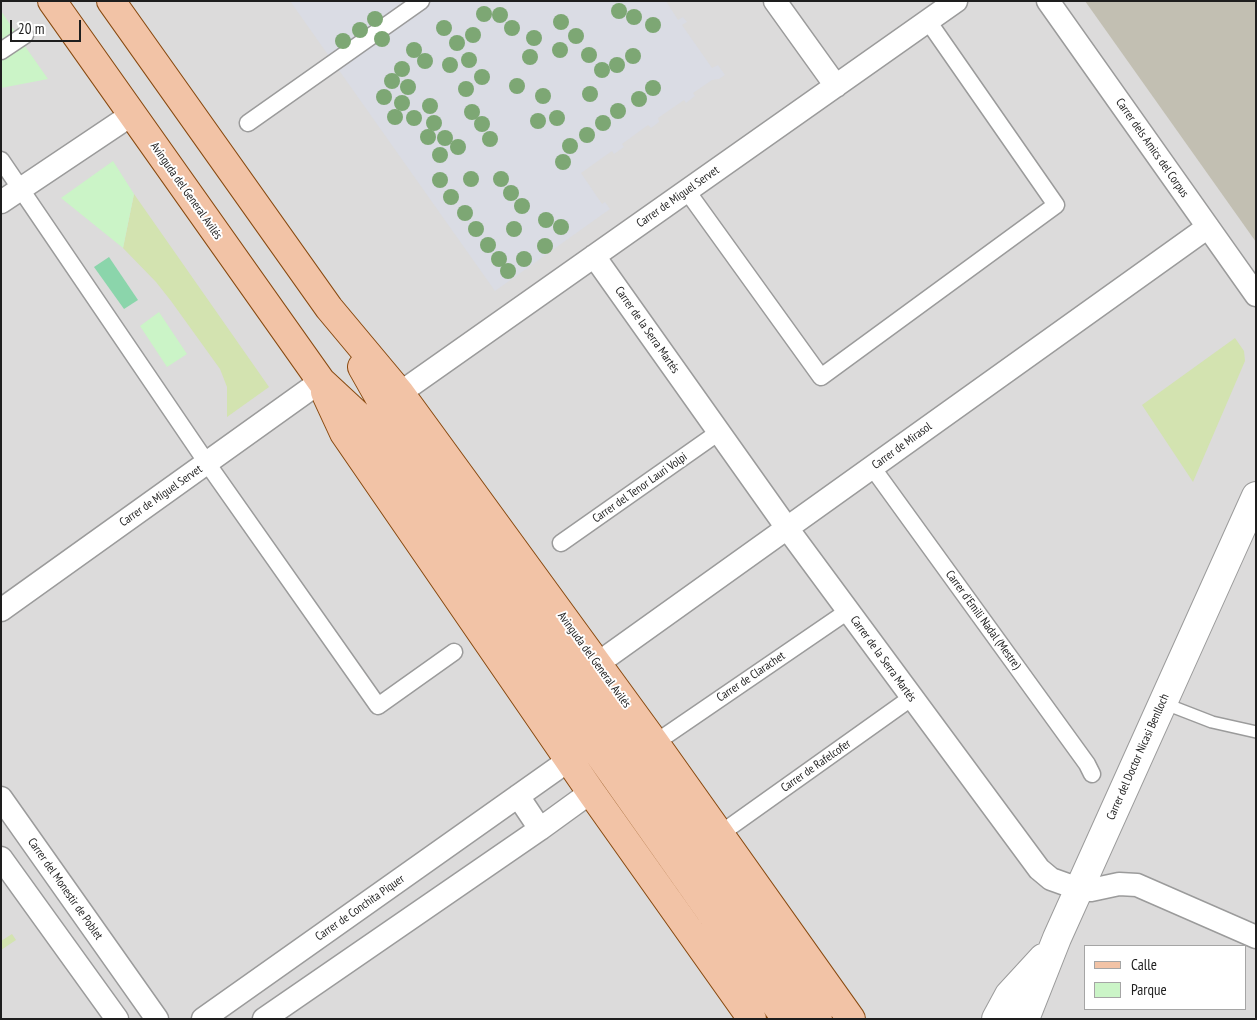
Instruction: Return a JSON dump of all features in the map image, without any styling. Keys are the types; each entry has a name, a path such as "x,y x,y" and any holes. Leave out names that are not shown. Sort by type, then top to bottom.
{"main road":[{"name":"Avinguda del General Avilés","path":"52,1 321,381 363,420 786,1019"},
{"name":"Avinguda del General Avilés","path":"111,1 329,308 400,393 720,834 851,1019"},
{"name":"Avinguda del General Avilés","path":"329,308 384,406 818,1019"},
{"name":"Avinguda del General Avilés","path":"321,381 344,433 591,792 752,1019"}],"street":[{"path":"248,123 421,1"},
{"path":"775,1 836,86"},
{"name":"Carrer de Miguel Servet","path":"400,393 956,1"},
{"name":"Carrer dels Amics del Corpus","path":"1048,1 1256,294"},
{"path":"687,190 821,377 1056,205 928,21"},
{"path":"1,52 25,35"},
{"path":"1,202 131,115"},
{"path":"1,160 207,463 378,706 454,652"},
{"name":"Carrer de Mirasol","path":"597,664 1208,228"},
{"name":"Carrer de la Serra Martés","path":"594,256 787,528 1039,869 1051,879 1079,889 1091,890 1119,884 1138,885 1256,937"},
{"name":"Carrer de Miguel Servet","path":"1,610 321,381"},
{"name":"Carrer del Tenor Lauri Volpi","path":"561,543 719,432"},
{"name":"Carrer d'Emili Nadal (Mestre)","path":"872,467 1081,756 1092,774"},
{"name":"Carrer del Doctor Nicasi Benlloch","path":"1025,1019 1056,938 1256,496"},
{"name":"Carrer de Clarachet","path":"654,743 848,611"},
{"name":"Carrer de Rafelcofer","path":"720,834 911,698"},
{"name":"Carrer de Conchita Piquer","path":"202,1019 569,760"},
{"path":"264,1019 591,792"},
{"path":"518,796 540,829"},
{"name":"Carrer del Monestir de Poblet","path":"1,798 157,1019"},
{"path":"1,858 117,1019"},
{"path":"996,1019 1008,995 1042,960 1056,938"},
{"path":"102,998 130,980"}],"lane":[{"path":"1163,703 1209,721 1256,732"}],"shaded area":[{"path":"1,1 1256,1 1256,1019 1,1019"},
{"path":"290,1 666,1 678,20 683,17 687,22 682,25 712,68 718,65 725,75 719,79 712,80 693,93 695,96 686,103 684,100 658,118 659,122 651,128 648,125 622,144 624,147 614,154 612,151 581,173 602,204 605,202 610,209 495,291"},
{"path":"1085,1 1256,1 1256,242"}],"green space":[{"path":"1,11 20,39 48,79 1,88"},
{"path":"113,161 134,194 123,248 61,198"},
{"path":"134,194 269,387 227,417 227,387 220,369 156,282 123,248"},
{"path":"109,257 138,300 124,309 94,267"},
{"path":"159,312 187,354 167,367 140,326"},
{"path":"1235,338 1244,351 1245,361 1193,482 1142,405"},
{"path":"12,934 16,940 1,950 1,941"}]}
